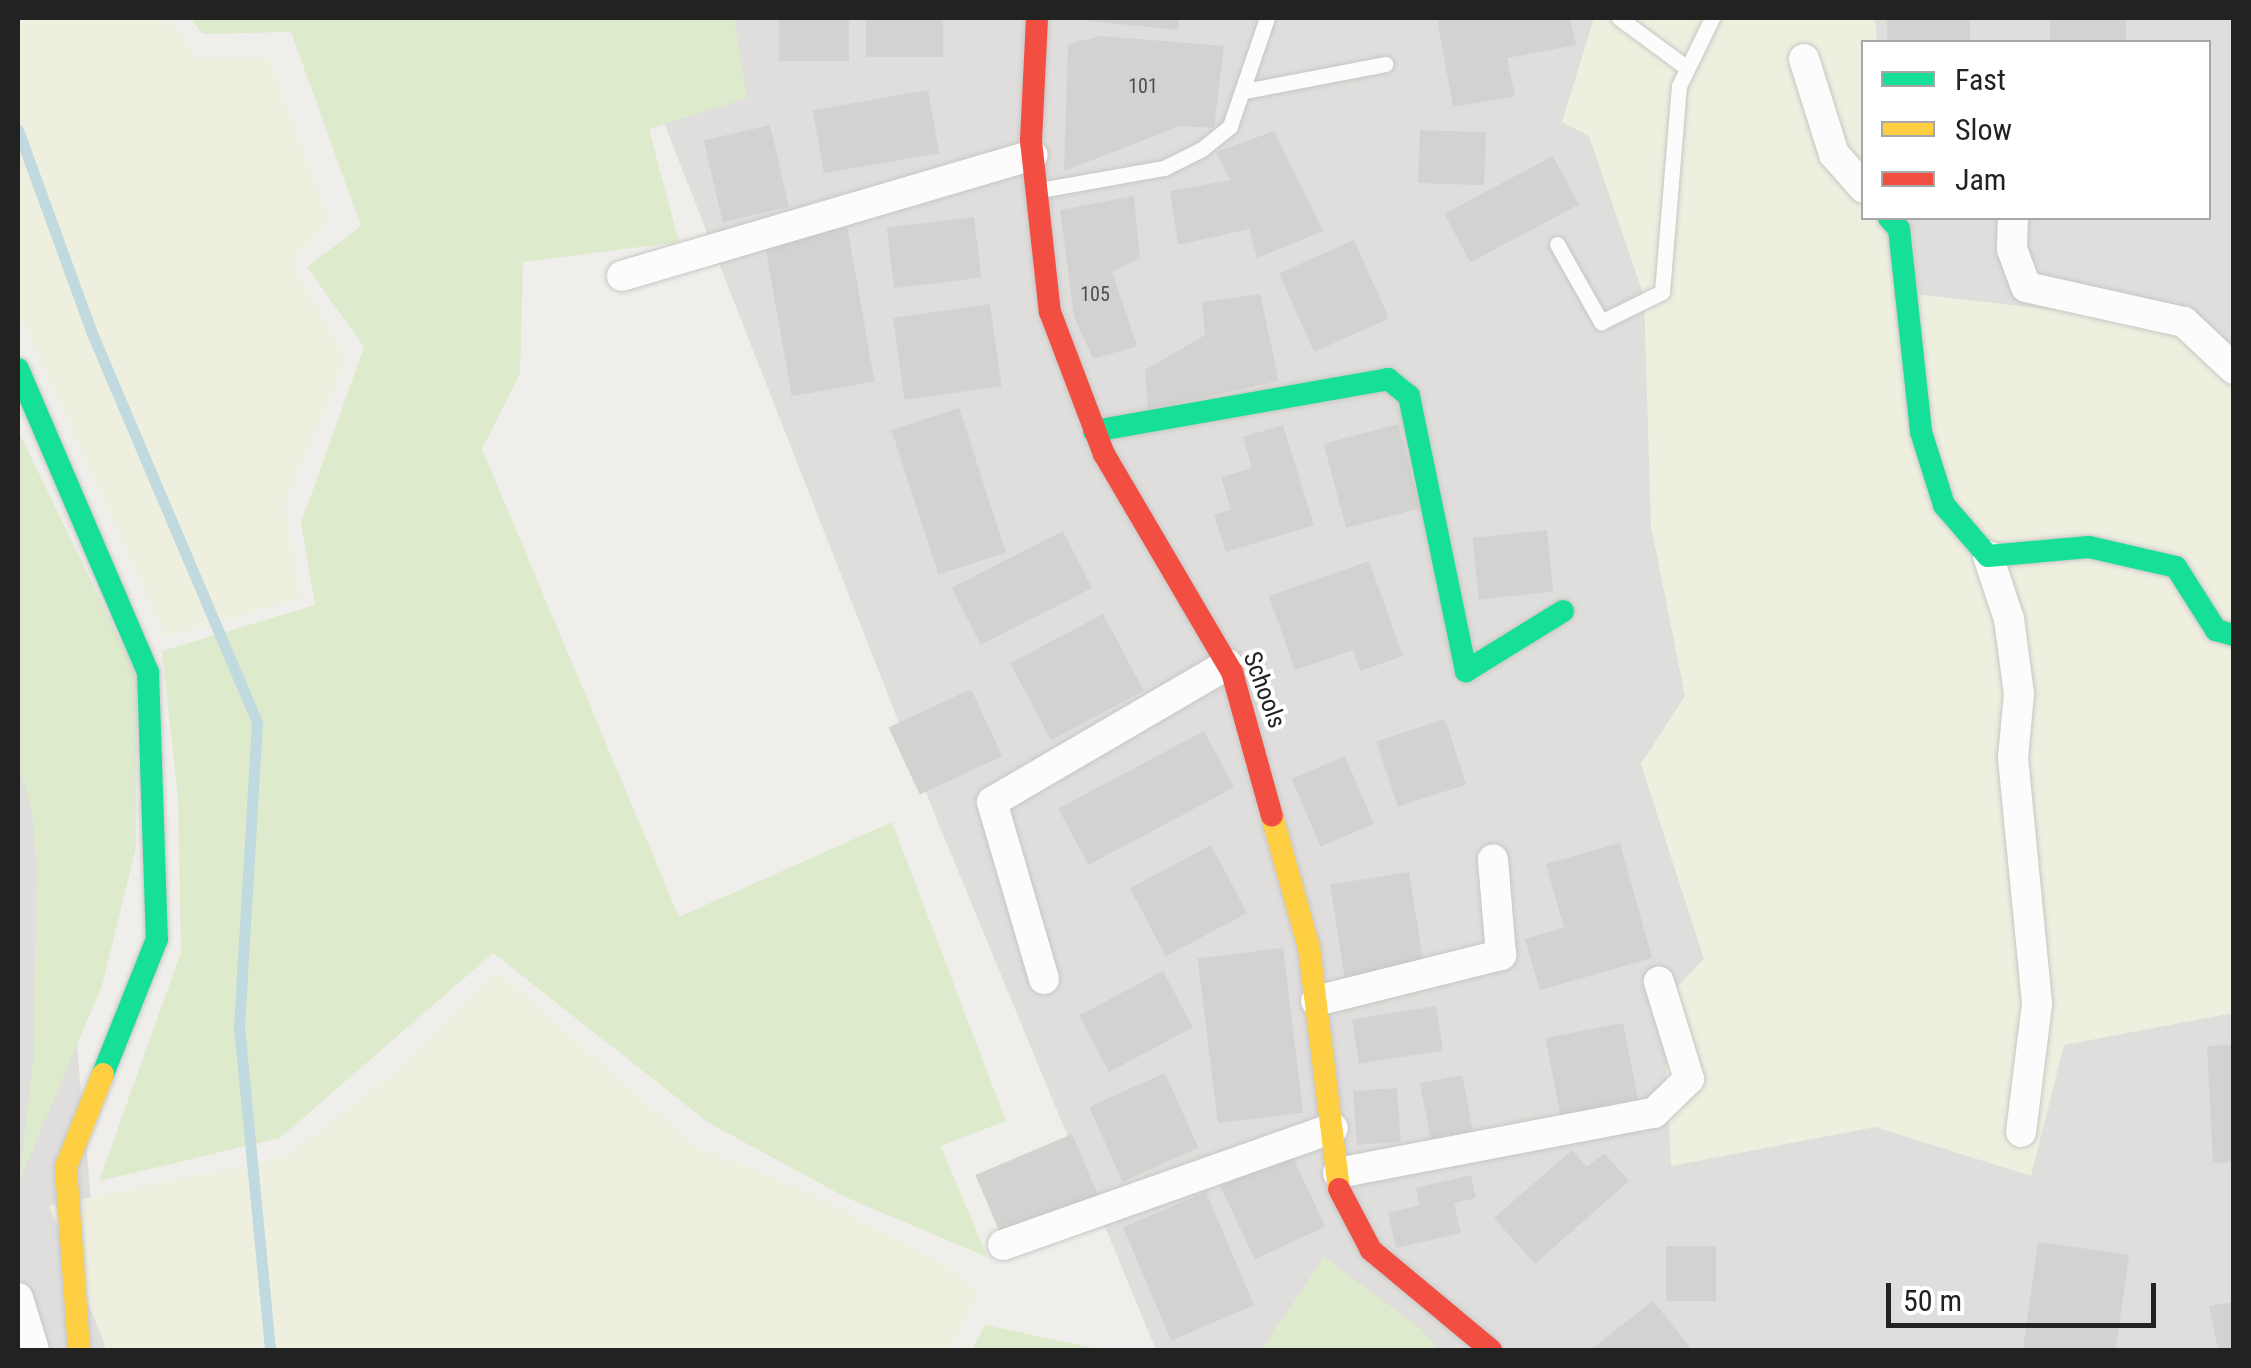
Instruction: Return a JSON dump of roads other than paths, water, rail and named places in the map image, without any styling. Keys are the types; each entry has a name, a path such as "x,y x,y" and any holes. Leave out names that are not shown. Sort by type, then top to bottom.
{"street":[{"name":"Schools","path":"1037,18 1033,155 1050,312 1094,431 1228,664 1271,800 1316,1000 1341,1202 1372,1250 1491,1350"},
{"path":"1804,60 1834,154 1861,185"},
{"path":"622,276 1033,155"},
{"path":"1891,220 1898,229 1921,432 1944,505 1988,556 2009,618 2019,694 2013,758 2019,862 2036,974 2021,1132"},
{"path":"2013,220 2012,249 2026,286 2184,322 2234,369"},
{"path":"18,370 148,672 156,939 66,1167 78,1350"},
{"path":"1094,431 1388,380 1409,396 1466,671 1564,611"},
{"path":"1988,556 2089,547 2147,555 2176,567 2216,630 2234,635"},
{"path":"1044,979 992,802 1228,664"},
{"path":"1316,1000 1501,955 1493,859"},
{"path":"1338,1174 1654,1113 1689,1079 1659,982"},
{"path":"1003,1245 1333,1128"},
{"path":"18,1298 34,1350"}],"lane":[{"path":"1036,191 1164,168 1202,150 1230,126 1267,18"},
{"path":"1618,18 1687,68"},
{"path":"1557,244 1601,322 1662,292 1678,86 1712,18"},
{"path":"1245,91 1385,64"}],"waterway":[{"path":"18,130 91,331 257,723 239,1027 270,1350"}]}
